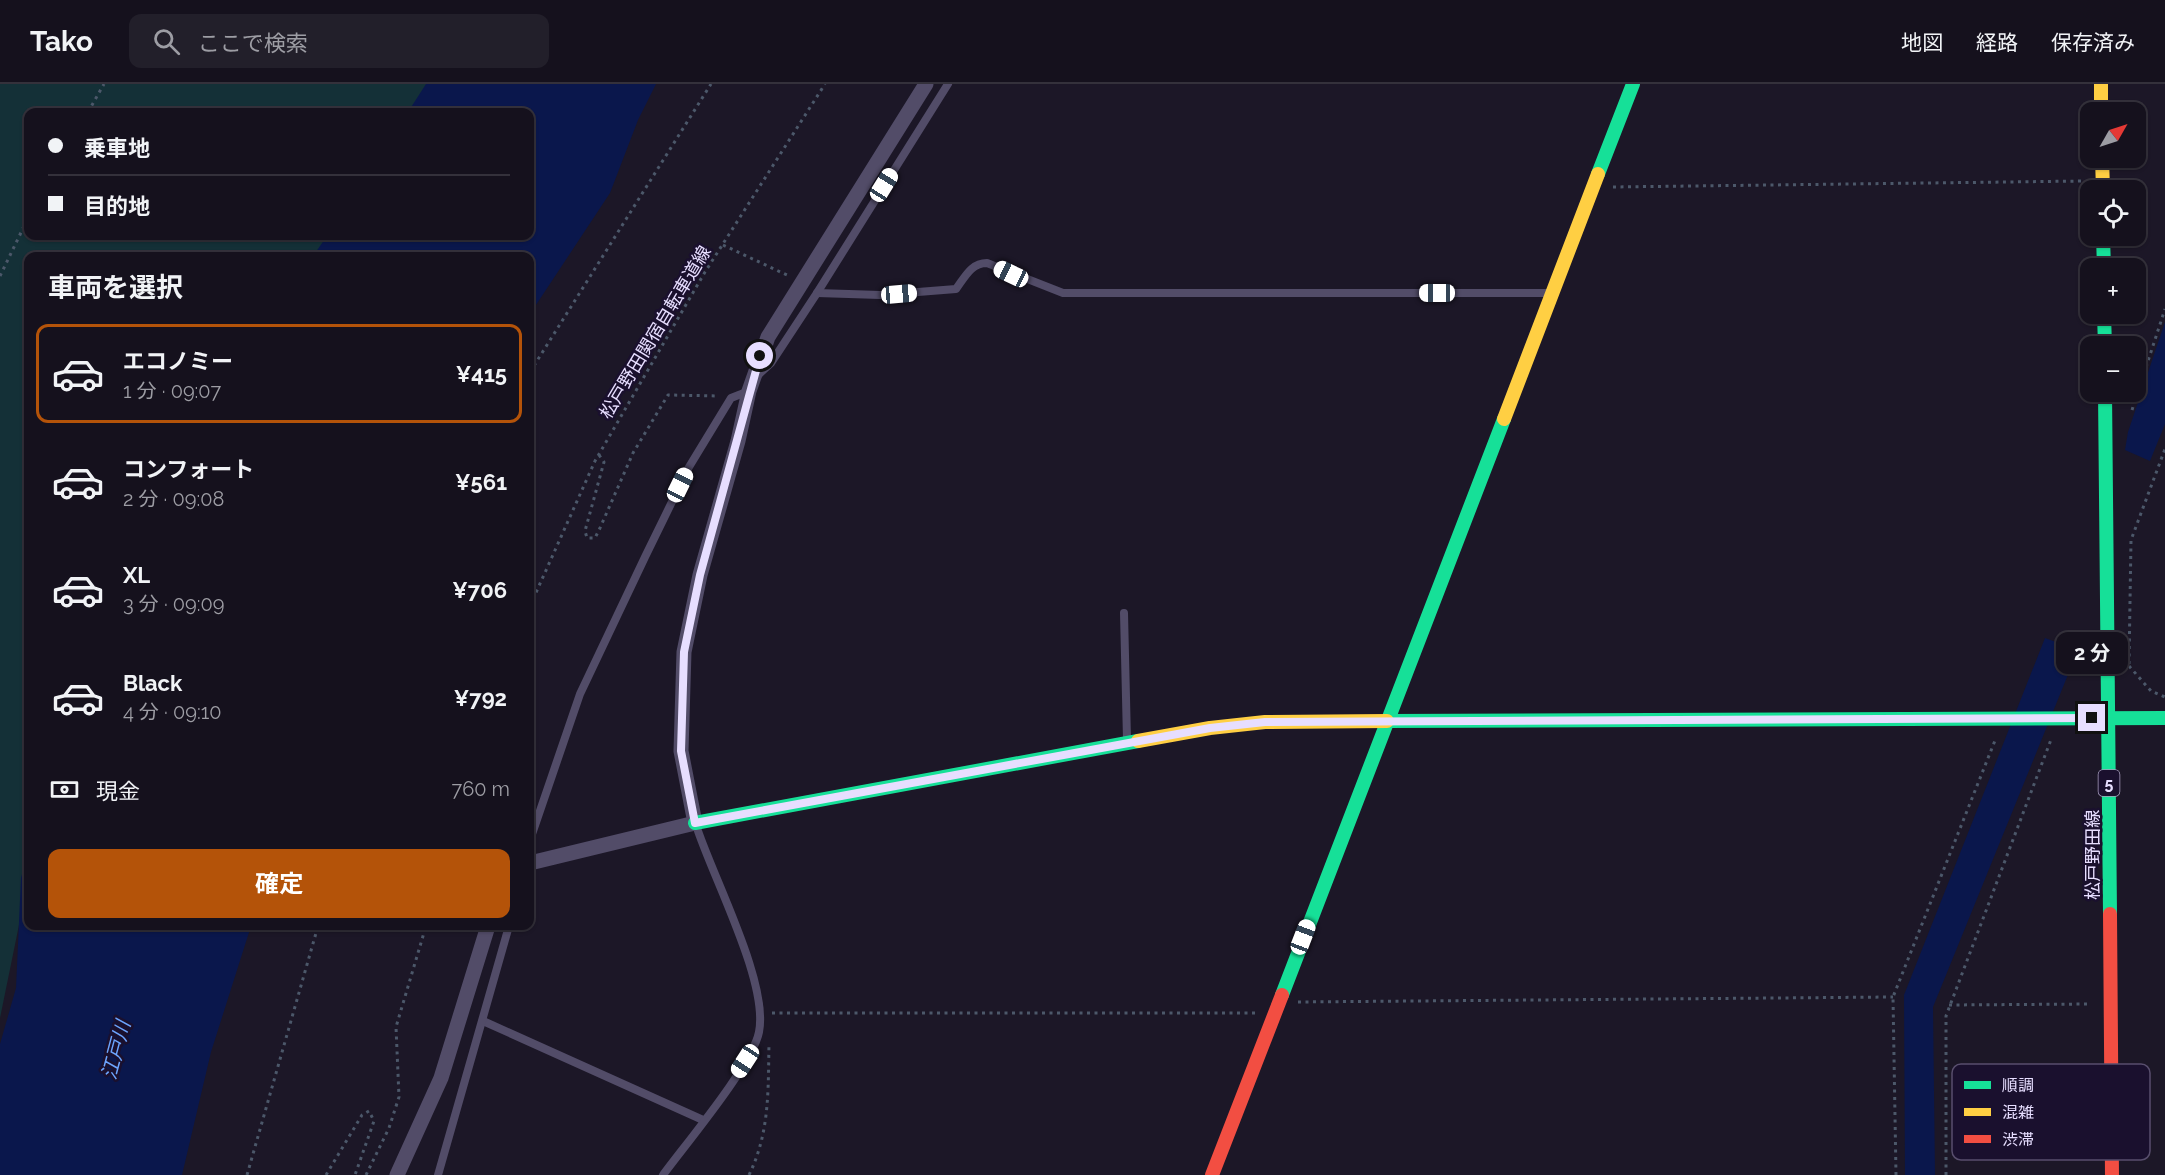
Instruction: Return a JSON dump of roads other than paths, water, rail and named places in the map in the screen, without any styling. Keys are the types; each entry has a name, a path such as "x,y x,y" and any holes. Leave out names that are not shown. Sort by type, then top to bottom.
{"street":[{"path":"695,823 681,751 684,652 700,575 738,441 751,385 768,337 801,280 926,84"},
{"path":"1212,1175 1632,84"},
{"path":"2101,84 2102,102"},
{"name":"松戸野田線","path":"2105,402 2111,1064"},
{"path":"534,862 695,823 1210,728 1265,722 2165,718"},
{"path":"397,1175 441,1078 487,930"},
{"name":"松戸野田線","path":"2112,1160 2112,1175"}],"lane":[{"path":"534,828 580,694 689,467 728,401 751,385 771,363 948,84"},
{"path":"817,293 880,295 956,289 972,268 979,263 987,263 1063,293 1551,293"},
{"path":"1124,613 1127,744"},
{"path":"663,1175 753,1049 759,1032 759,1012 739,933 695,823"},
{"path":"438,1175 508,930"},
{"path":"483,1021 703,1120"}],"water":[{"path":"426,84 656,84 638,120 610,193 534,308 534,252 316,252 324,240 534,240 534,108 411,108"},
{"path":"2165,322 2165,424 2150,461 2125,450 2128,432 2138,402 2146,402 2146,378"},
{"path":"2045,638 2078,650 1933,1007 1935,1175 1905,1175 1904,995"},
{"name":"江戸川","path":"24,866 24,930 250,930 211,1052 182,1175 0,1175 0,1044 16,988 21,878"}]}
